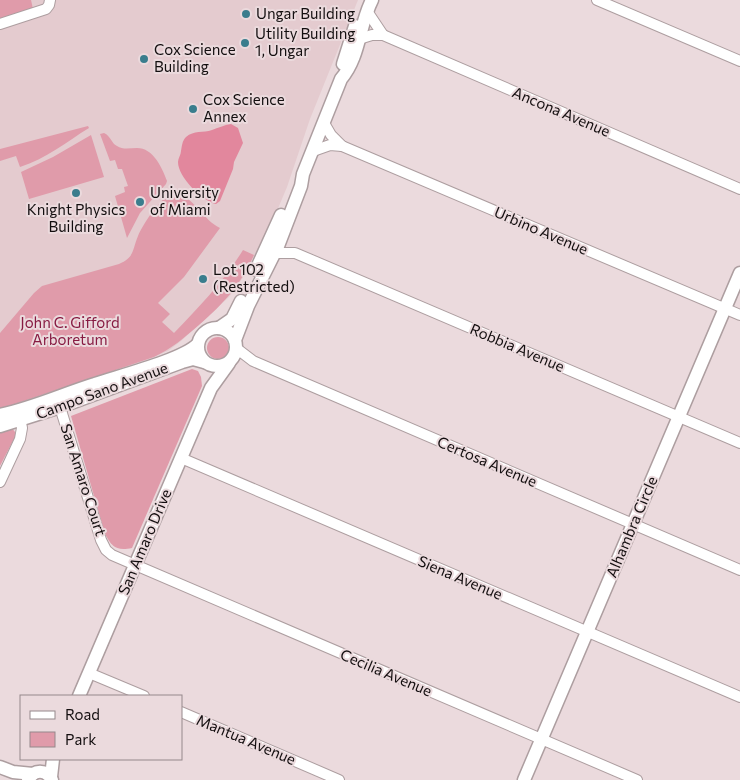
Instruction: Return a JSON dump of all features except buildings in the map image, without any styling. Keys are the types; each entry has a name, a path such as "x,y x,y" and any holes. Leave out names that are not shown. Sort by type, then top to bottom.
{"street":[{"path":"0,24 46,9 49,6 50,0"},
{"path":"597,0 740,61"},
{"path":"359,39 372,35 383,35 368,4"},
{"path":"275,244 268,266 248,306 236,344 234,357 229,363 221,366 206,364 198,354 198,344 204,333 229,322 275,244 301,186 303,174 341,79 347,72 359,39 368,4"},
{"path":"341,79 341,70 368,4"},
{"name":"Ancona Avenue","path":"383,35 740,188"},
{"name":"Urbino Avenue","path":"324,122 331,135 342,146 740,315"},
{"path":"313,151 330,145 342,146"},
{"name":"Robbia Avenue","path":"275,244 740,443"},
{"name":"Robbia Avenue","path":"275,244 295,253"},
{"name":"Alhambra Circle","path":"524,780 740,273"},
{"path":"219,328 228,331 236,344"},
{"name":"Campo Sano Avenue","path":"0,426 20,415 182,354 198,344"},
{"name":"Certosa Avenue","path":"236,344 253,360 740,570"},
{"name":"Campo Sano Avenue","path":"0,415 20,415 60,407 188,360 193,359 206,364"},
{"name":"San Amaro Drive","path":"79,695 211,388 229,363"},
{"name":"San Amaro Drive","path":"206,364 211,388"},
{"name":"San Amaro Court","path":"60,407 104,546 112,555 135,566"},
{"path":"0,482 20,439 22,432 20,415"},
{"name":"Siena Avenue","path":"181,458 740,698"},
{"name":"Cecilia Avenue","path":"135,566 637,780"},
{"path":"89,673 142,695"},
{"name":"Mantua Avenue","path":"182,712 339,780"},
{"path":"33,775 48,760"},
{"path":"51,778 53,760"},
{"path":"0,767 17,776 45,772 51,778"}],"shaded area":[{"name":"University of Miami","path":"0,0 358,0 310,119 287,187 274,218 242,279 229,297 168,351 0,409"},
{"path":"231,124 238,128 243,143 220,201 216,204 204,198 192,188 182,174 178,161 186,137 195,132 209,131"}],"green space":[{"path":"0,0 31,0 33,9 0,19"},
{"path":"88,126 89,128 56,150 29,164 20,167 16,156 0,161 0,149"},
{"path":"104,133 119,147 148,151 160,164 167,181 140,213 127,238 115,196 125,192 124,187 128,186 122,169 118,169 115,160 110,161 100,134"},
{"path":"91,135 104,177 29,199 21,172 53,157"},
{"name":"John C. Gifford Arboretum","path":"175,192 193,203 208,220 220,228 184,277 158,303 170,314 162,322 174,333 219,283 243,250 254,255 231,293 188,334 172,347 154,357 0,409 0,333 42,286 119,264 128,259 148,218 164,198"},
{"path":"218,337 226,340 229,348 226,356 218,359 210,356 207,348 210,340"},
{"path":"192,369 198,371 202,386 132,548 122,549 115,547 105,534 71,416"},
{"path":"12,428 15,432 15,437 0,466 0,429"}],"place":[{"name":"Ungar Building","path":"246,14"},
{"name":"Utility Building 1, Ungar","path":"245,43"},
{"name":"Cox Science Building","path":"144,59"},
{"name":"Cox Science Annex","path":"193,109"},
{"name":"Knight Physics Building","path":"76,193"},
{"name":"University of Miami","path":"140,202"},
{"name":"Lot 102 (Restricted)","path":"203,279"}]}
